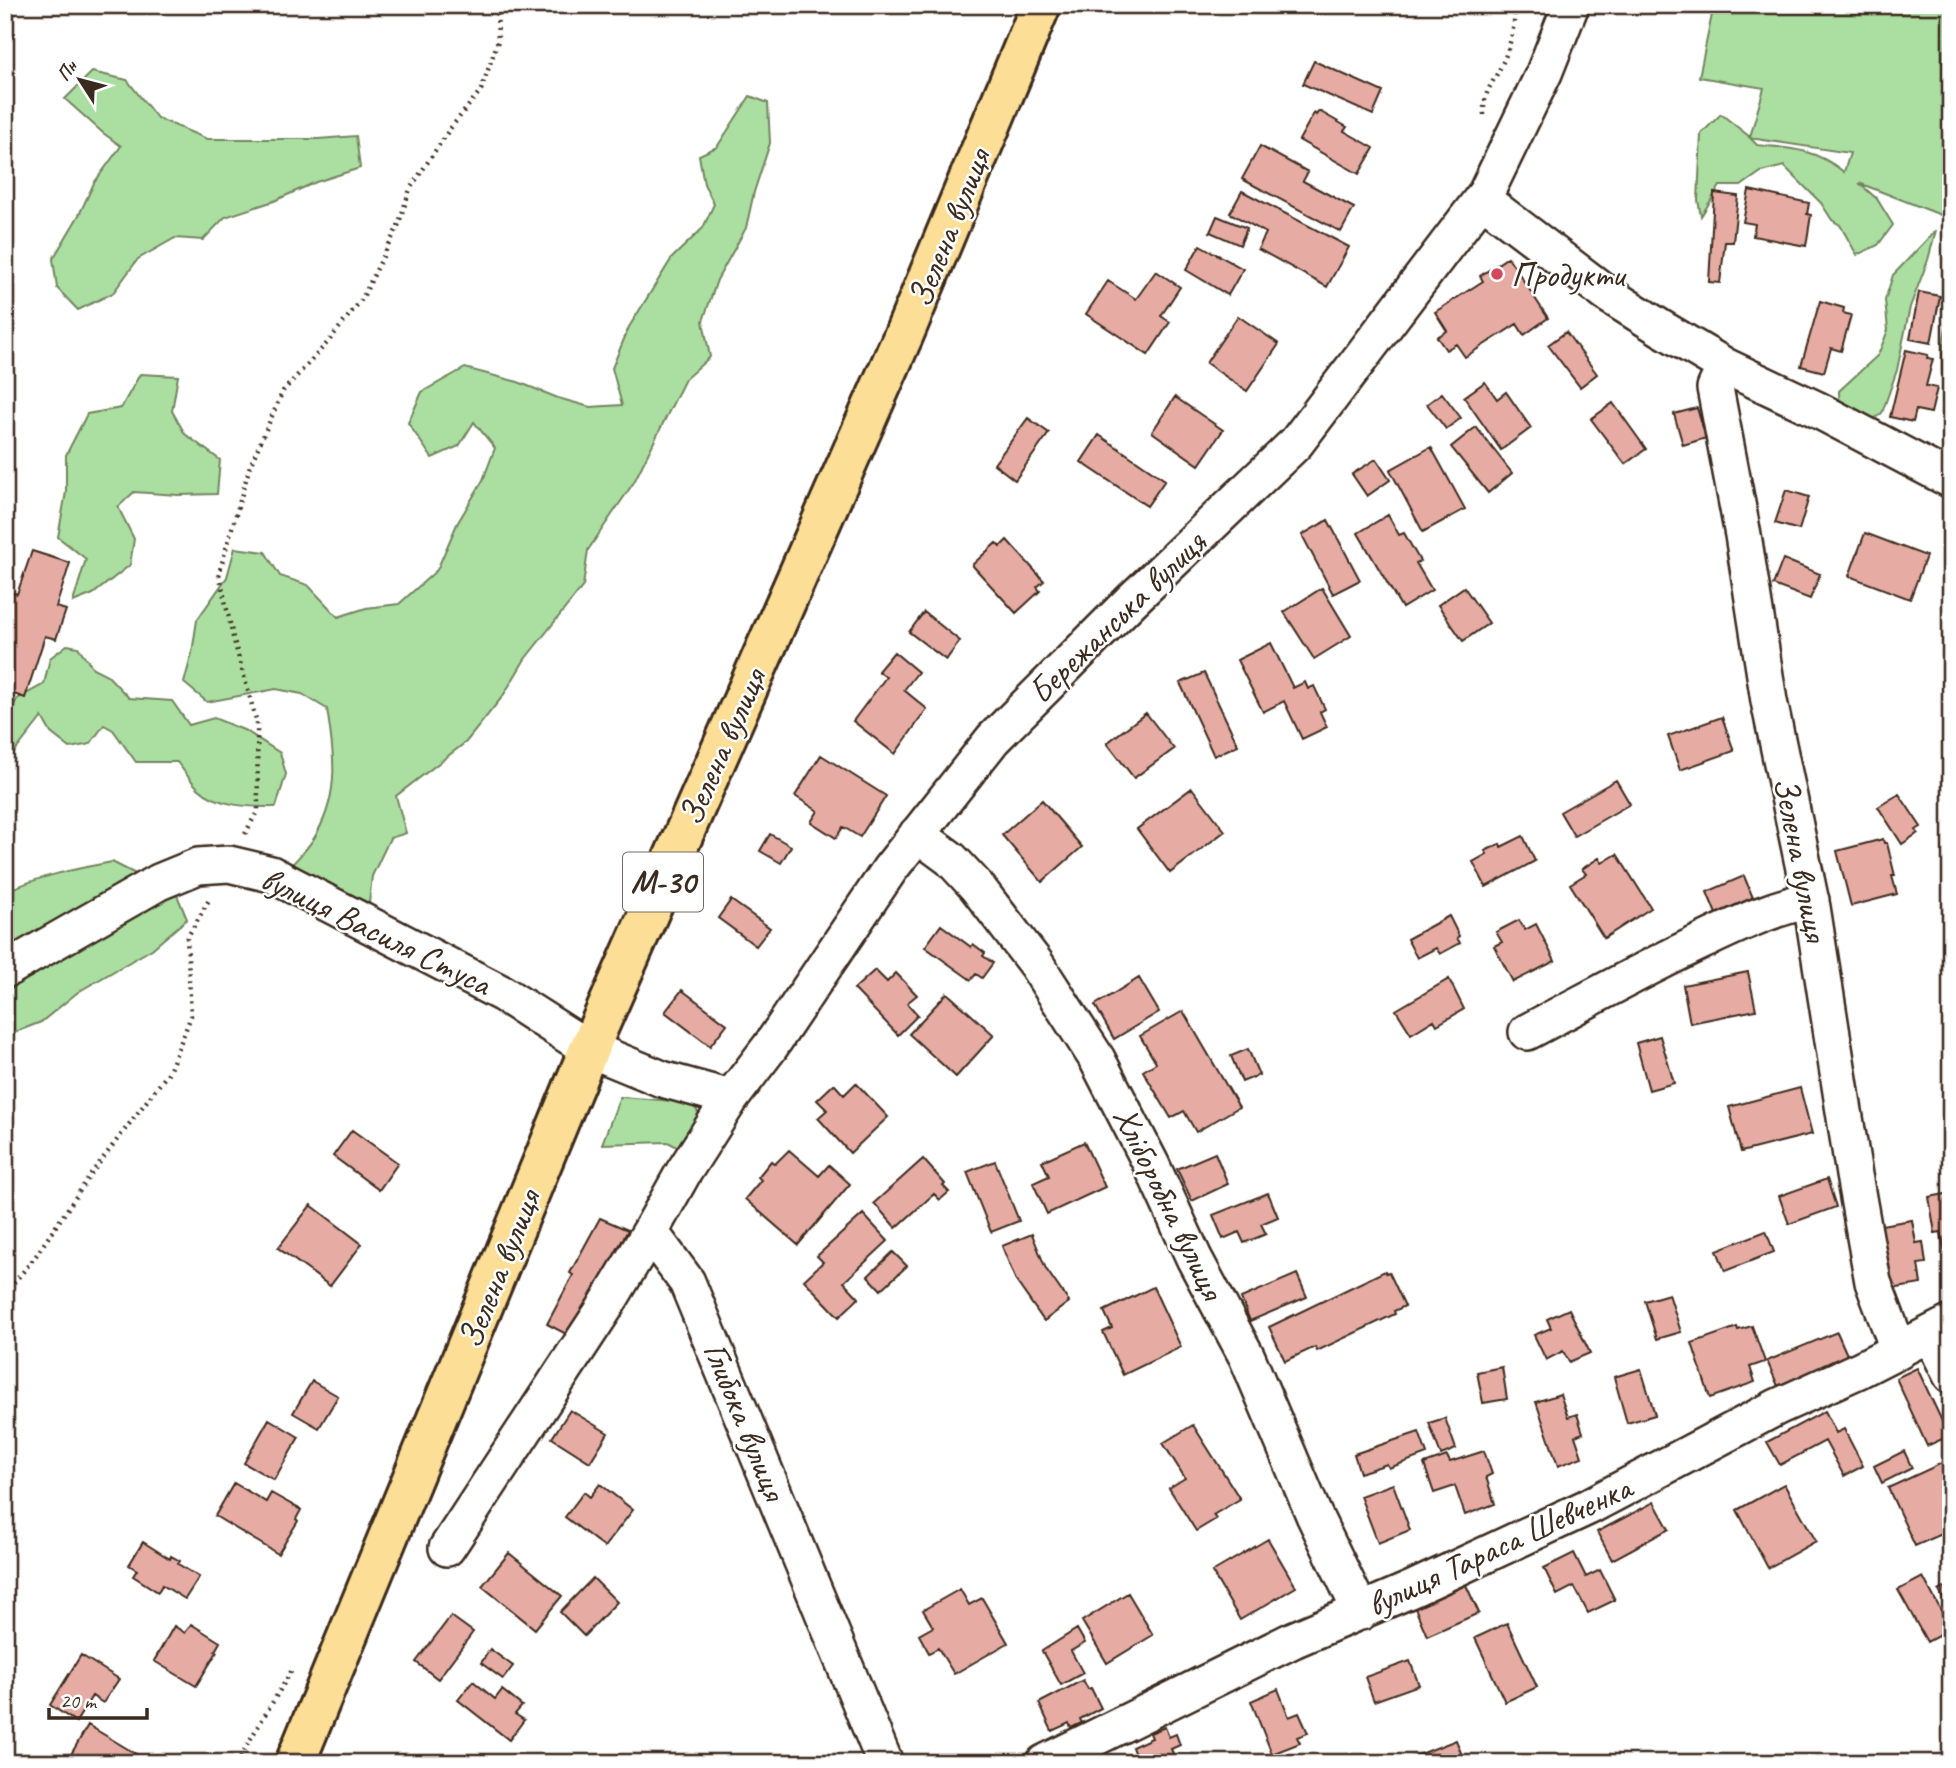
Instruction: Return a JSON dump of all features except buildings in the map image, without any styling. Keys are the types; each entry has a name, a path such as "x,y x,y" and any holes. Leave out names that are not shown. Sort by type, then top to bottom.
{"highway":[{"name":"Зелена вулиця","path":"295,1763 589,1049 905,332 1041,5"}],"street":[{"name":"Бережанська вулиця","path":"731,1098 770,1047 890,869 993,739 1132,600 1296,443 1482,199 1544,73 1571,5"},
{"path":"1482,199 1607,294 1726,366 1816,409 1951,480"},
{"name":"Зелена вулиця","path":"1726,366 1715,388 1743,535 1769,701 1811,900 1873,1282 1899,1351"},
{"name":"Хліборобна вулиця","path":"917,834 951,859 977,887 1036,964 1097,1059 1152,1166 1194,1258 1247,1357 1314,1515 1361,1612"},
{"name":"вулиця Василя Стуса","path":"5,970 159,882 198,866 229,864 271,874 503,994 589,1049"},
{"path":"1527,1032 1680,952 1755,917 1780,907 1811,900"},
{"path":"447,1548 604,1309 683,1173 731,1098 662,1079 589,1049"},
{"name":"Глибока вулиця","path":"650,1232 687,1282 885,1763"},
{"path":"1941,1329 1951,1375"},
{"name":"вулиця Тараса Шевченка","path":"1044,1763 1293,1640 1361,1612 1588,1507 1777,1407 1941,1329"}],"path":[{"path":"5,1294 35,1257 94,1170 169,1072 191,1016 187,938 258,810 257,723 219,573 250,466 283,391 328,342 362,299 398,226 410,189 449,131 481,90 498,41 497,5"},
{"path":"1507,149 1485,122 1483,99 1503,63 1515,25 1515,5"}],"green space":[{"path":"1714,5 1951,5 1951,219 1859,183 1877,199 1893,225 1878,245 1857,255 1840,225 1832,220 1821,203 1784,166 1761,172 1741,186 1720,186 1701,216 1698,200 1701,134 1721,114 1750,137 1764,88 1699,77","holes":["1750,138 1850,153 1844,172 1813,154 1757,145"]},
{"path":"92,72 127,80 157,118 207,139 318,139 356,136 360,168 225,217 203,240 175,238 138,259 113,293 78,310 57,288 53,259 94,183 121,146 65,99"},
{"path":"750,96 768,103 770,143 746,228 717,280 703,321 710,357 685,379 634,482 588,550 583,586 525,659 503,696 466,742 396,796 406,833 390,838 372,876 369,903 289,868 314,838 329,803 333,757 327,709 302,694 276,689 207,702 184,683 197,620 227,577 235,548 265,552 280,576 308,585 338,617 366,608 399,604 437,570 457,524 483,480 495,448 474,422 459,446 432,458 408,423 422,392 465,368 518,382 590,407 622,405 612,368 629,327 672,258 703,228 714,204 704,184 699,155 717,147"},
{"path":"1936,230 1910,307 1897,370 1882,413 1862,428 1840,416 1839,391 1878,355 1888,330 1885,300 1893,275"},
{"path":"1951,305 1949,408 1943,383 1942,356"},
{"path":"140,374 178,376 172,411 185,434 220,460 217,494 134,492 118,507 134,539 130,565 93,594 73,602 86,559 58,537 66,492 66,455 87,414 121,408"},
{"path":"67,645 78,647 93,668 107,675 129,698 172,701 189,725 214,718 246,731 280,753 286,774 276,807 245,806 215,799 198,788 177,762 136,762 113,730 104,725 90,744 70,748 51,733 42,717 12,755 5,752 5,745 13,731 6,720 17,699 44,684 50,658"},
{"path":"112,862 177,895 187,919 152,949 78,992 41,1022 5,1036 5,892 44,877"},
{"path":"620,1097 688,1102 699,1115 679,1148 668,1142 602,1144"}],"place":[{"name":"Продукти","path":"1497,274"}]}
